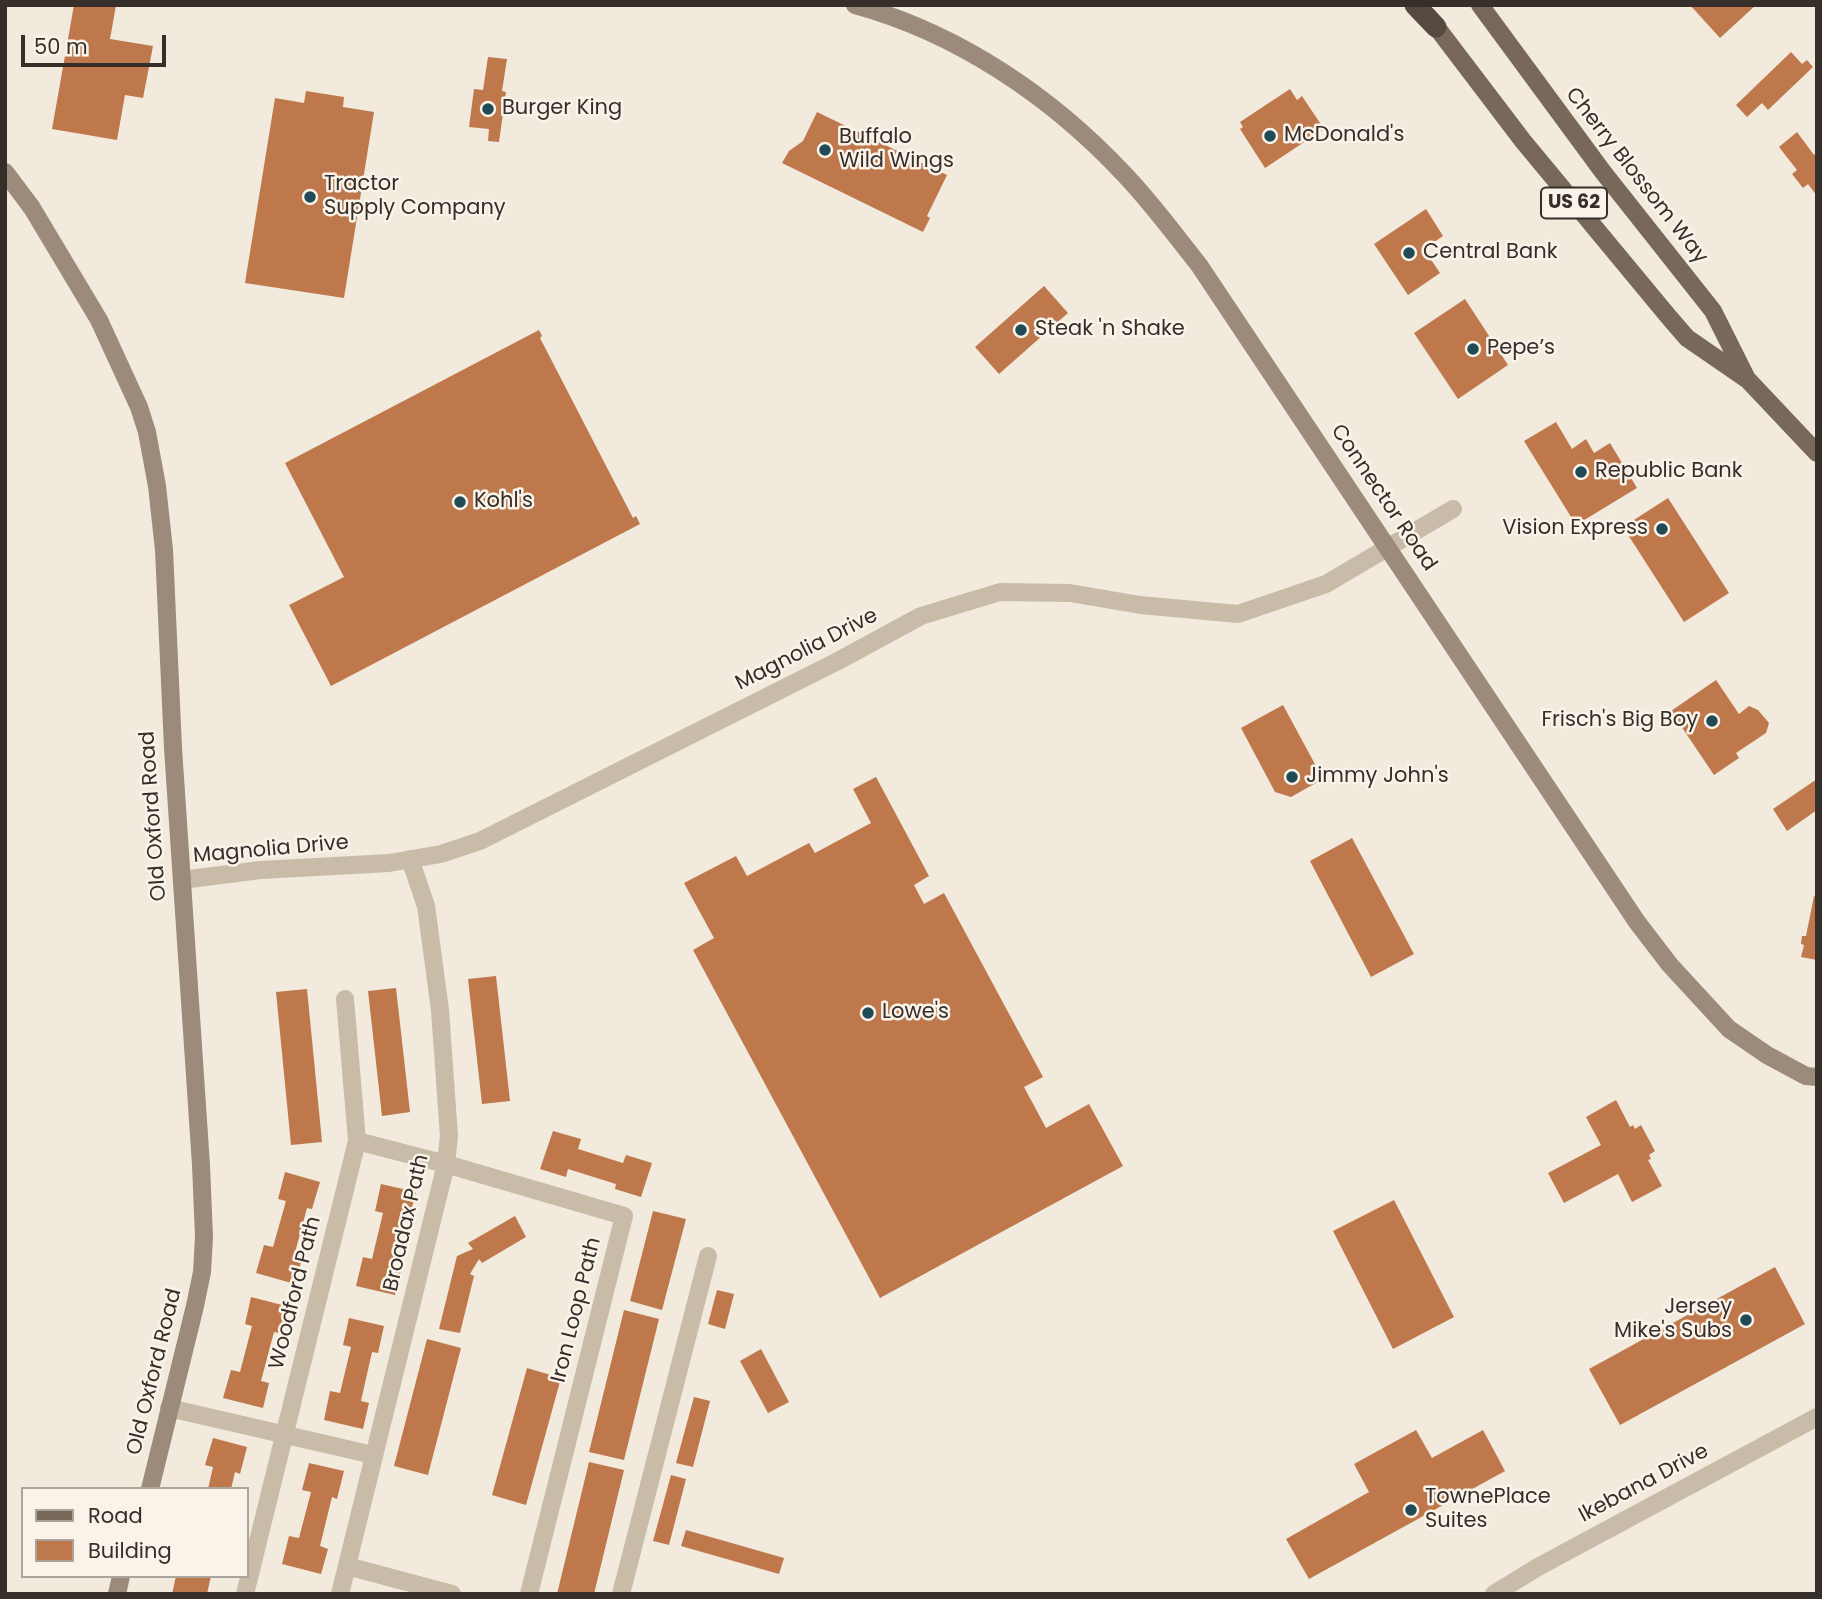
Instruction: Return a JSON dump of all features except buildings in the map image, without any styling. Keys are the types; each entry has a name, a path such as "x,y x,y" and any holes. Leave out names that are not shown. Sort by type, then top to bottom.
{"highway":[{"path":"1415,5 1436,27"}],"main road":[{"name":"Connector Road","path":"855,5 893,16 982,59 1044,101 1082,132 1125,174 1199,265 1637,922 1670,965 1729,1029 1767,1055 1806,1076 1817,1076"},
{"name":"Cherry Blossom Way","path":"1421,5 1523,141 1681,331 1748,380 1817,453"},
{"name":"Cherry Blossom Way","path":"1480,5 1603,173 1713,311 1748,380"},
{"name":"Old Oxford Road","path":"5,172 32,208 94,311 127,379 147,432 157,486 164,551 170,706 204,1237 195,1306 150,1487"}],"street":[{"name":"Magnolia Drive","path":"182,880 261,870 389,863 441,855 480,841 838,662 921,616 1000,592 1070,593 1140,605 1238,614 1326,583 1452,509"},
{"name":"Broadax Path","path":"340,1594 446,1164 449,1136 436,974 426,906 410,859"},
{"name":"Woodford Path","path":"245,1594 357,1141 345,999"},
{"path":"357,1141 446,1164"},
{"name":"Iron Loop Path","path":"446,1164 624,1216 529,1594"},
{"path":"621,1594 708,1256"},
{"path":"169,1408 373,1455"},
{"name":"Ikebana Drive","path":"1494,1594 1538,1567 1817,1417"},
{"path":"347,1566 452,1594"}],"place":[{"name":"Burger King","path":"488,109"},
{"name":"McDonald's","path":"1270,136"},
{"name":"Buffalo Wild Wings","path":"825,150"},
{"name":"Tractor Supply Company","path":"310,197"},
{"name":"Central Bank","path":"1409,253"},
{"name":"Steak 'n Shake","path":"1021,330"},
{"name":"Pepe’s","path":"1473,349"},
{"name":"Republic Bank","path":"1581,472"},
{"name":"Kohl's","path":"460,502"},
{"name":"Vision Express","path":"1662,529"},
{"name":"Frisch's Big Boy","path":"1712,721"},
{"name":"Jimmy John's","path":"1292,777"},
{"name":"Lowe's","path":"868,1013"},
{"name":"Jersey Mike's Subs","path":"1746,1320"},
{"name":"TownePlace Suites","path":"1411,1510"}]}
